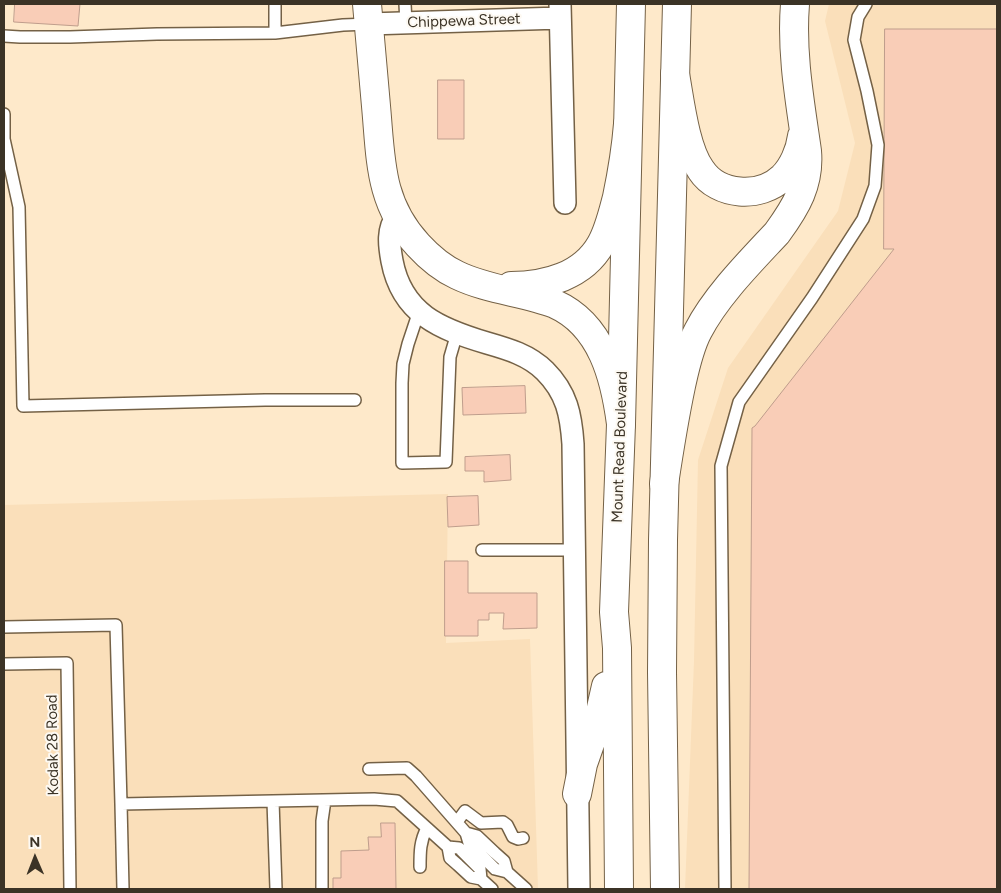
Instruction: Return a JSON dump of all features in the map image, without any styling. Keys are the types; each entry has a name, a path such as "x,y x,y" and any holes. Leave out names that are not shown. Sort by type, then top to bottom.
{"main road":[{"name":"Mount Read Boulevard","path":"619,889 617,648 614,612 621,424 631,4"},
{"path":"665,889 662,672 664,484 676,74 676,4"},
{"path":"664,484 679,394 695,336 718,301 777,233 796,205 807,178 808,160 795,60 795,4"},
{"path":"368,14 382,172 390,202 397,216 412,239 436,263 455,275 555,304 572,313 586,325 598,341 606,360 615,388 621,424"},
{"path":"676,74 683,116 694,158 706,176 726,189 751,192 767,187 782,178 798,154 802,138 803,120"},
{"path":"482,284 520,286 543,283 572,273 594,254 605,236 615,203 624,166 628,124"},
{"path":"578,794 583,764 606,689 614,612"}],"street":[{"name":"Chippewa Street","path":"368,14 560,11"},
{"path":"560,11 565,203"},
{"path":"397,216 390,230 389,243 393,267 399,286 419,311 440,326 512,350 530,359 545,371 566,401 571,421 575,550 579,889"}],"lane":[{"path":"275,4 275,33"},
{"path":"725,889 721,466 739,402 812,298 863,219 875,186 878,145 854,40 858,17 866,4"},
{"path":"4,36 70,37 275,33 343,25 368,14"},
{"path":"4,114 4,140 19,207 23,406 257,400 355,400"},
{"path":"419,311 408,344 404,364 402,383 402,463 446,462 450,357 457,333"},
{"path":"482,550 575,550"},
{"path":"4,627 116,625 124,889"},
{"name":"Kodak 28 Road","path":"4,664 67,663 70,889"},
{"path":"369,769 407,768 466,833 477,836 504,861 507,872 526,889"},
{"path":"121,804 374,799 397,801 448,847 450,858 471,878 482,880 492,889"},
{"path":"322,889 322,821 325,800"},
{"path":"273,801 276,889"},
{"path":"457,822 465,811 481,822 503,822 513,837 523,838"},
{"path":"420,866 420,845 427,828"}],"shaded area":[{"path":"829,4 997,4 997,889 685,889 694,661 698,460 728,368 838,211 855,143 825,21"},
{"path":"448,494 446,643 530,639 538,889 4,889 4,505"}],"building":[{"path":"15,4 80,4 78,26 14,22"},
{"path":"885,29 997,29 997,889 749,889 752,428 894,249 884,249"},
{"path":"438,80 464,80 464,139 438,139"},
{"path":"525,386 526,413 463,415 462,388"},
{"path":"510,455 511,480 484,482 484,471 465,471 465,457"},
{"path":"478,496 479,525 448,527 447,497"},
{"path":"445,561 468,561 468,593 537,593 537,628 503,629 504,613 489,613 489,620 478,620 478,636 445,636"},
{"path":"381,823 395,823 396,889 333,889 333,878 341,878 341,851 369,850 368,837 381,837"}]}
